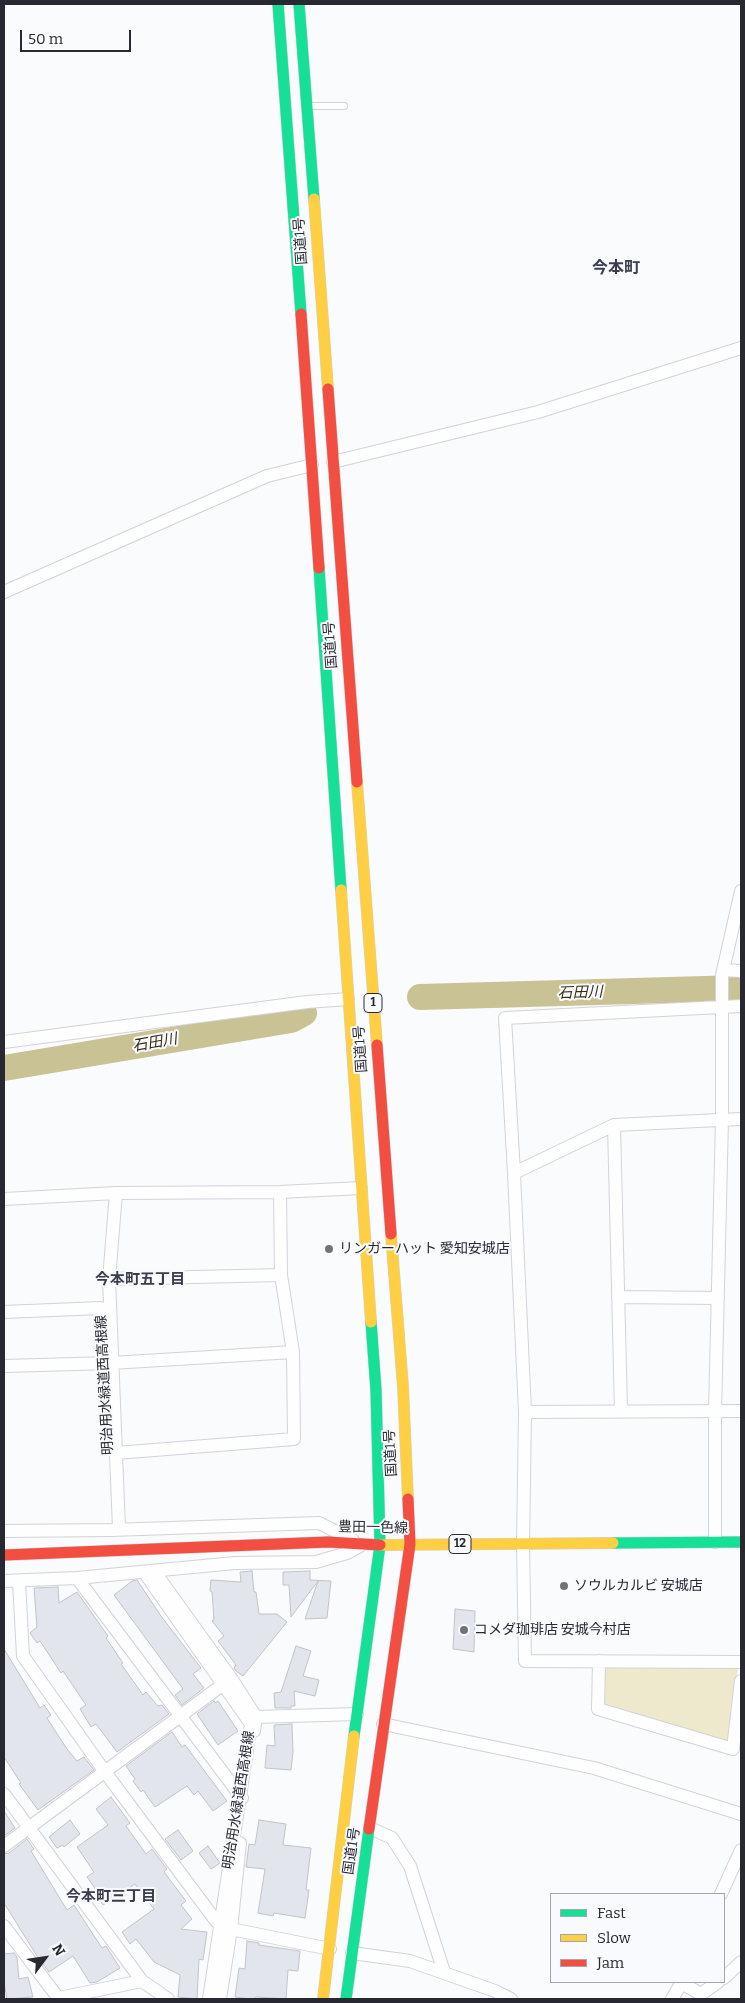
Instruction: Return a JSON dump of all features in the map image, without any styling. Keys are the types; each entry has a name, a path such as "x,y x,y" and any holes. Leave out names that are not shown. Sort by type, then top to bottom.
{"main road":[{"name":"国道1号","path":"278,4 376,1390 380,1544 357,1714 323,1999"},
{"name":"国道1号","path":"298,4 403,1388 410,1544 383,1724 346,1999"},
{"name":"豊田一色線","path":"4,1555 328,1542 362,1544 523,1544 741,1542"}],"street":[{"path":"333,462 538,412 741,348"},
{"path":"4,592 267,476 312,465"},
{"path":"715,1542 715,1412 722,1119 723,973 741,891"},
{"path":"723,973 741,971"},
{"path":"4,1042 307,1002 348,999"},
{"path":"741,1006 722,1003 505,1018 525,1412 523,1544 525,1660 741,1662"},
{"path":"514,1173 614,1125 741,1119"},
{"path":"614,1125 621,1411"},
{"path":"4,1199 116,1193 280,1192 361,1188"},
{"path":"116,1453 294,1439 292,1352 281,1275 280,1192"},
{"path":"115,1529 116,1453 108,1364 109,1279 116,1193"},
{"path":"109,1279 281,1275"},
{"path":"618,1297 718,1298"},
{"name":"明治用水緑道西高根線","path":"4,1312 102,1308 108,1364 115,1529"},
{"path":"4,1366 108,1364 292,1352"},
{"path":"525,1412 741,1411"},
{"path":"4,1531 319,1523 362,1544"},
{"path":"4,1581 77,1578 235,1563 316,1562 348,1553 362,1544"},
{"path":"149,1572 227,1681 256,1717 242,1799 226,1926 220,1999"},
{"path":"77,1578 242,1799"},
{"path":"19,1581 23,1656 105,1772 216,1921 226,1926 330,1949"},
{"path":"599,1661 598,1708 733,1750 741,1680"},
{"path":"4,1846 180,1718 227,1681"},
{"name":"明治用水緑道西高根線","path":"227,1681 251,1724 242,1799"},
{"path":"256,1717 357,1714"},
{"path":"383,1724 594,1768 741,1814"},
{"path":"4,1794 142,1981 168,1999"},
{"path":"370,1828 392,1838 410,1866 444,1972"},
{"path":"721,1893 741,1850"},
{"path":"4,1926 59,1999 142,1981"},
{"path":"209,1999 226,1926"},
{"path":"352,1953 410,1961 444,1972 496,1995 511,1999"},
{"path":"725,1977 741,1962"},
{"path":"672,1999 681,1983 701,1994 717,1983"}],"lane":[{"path":"306,106 344,106"}],"shaded area":[{"path":"738,1667 728,1742 603,1704 605,1668"}],"building":[{"path":"252,1571 259,1614 277,1614 287,1622 243,1676 235,1670 236,1665 218,1641 224,1636 212,1621 214,1620 212,1592 210,1591 211,1580 241,1582 240,1572"},
{"path":"310,1571 310,1580 331,1581 327,1618 305,1619 318,1581 291,1617 289,1585 283,1585 283,1572"},
{"path":"137,1580 161,1616 201,1668 193,1674 204,1688 182,1705 175,1695 183,1689 114,1595 132,1581"},
{"path":"58,1587 59,1603 77,1592 108,1636 106,1638 123,1663 121,1664 143,1695 146,1692 158,1706 162,1705 169,1714 117,1752 96,1724 91,1727 80,1709 86,1705 63,1671 61,1673 40,1641 37,1643 30,1633 37,1627 34,1588"},
{"name":"コメダ珈琲店 安城今村店","path":"455,1609 475,1611 474,1652 453,1649"},
{"path":"296,1646 311,1651 303,1676 319,1680 315,1696 294,1691 295,1706 291,1706 291,1708 275,1708 274,1693 281,1692"},
{"path":"4,1649 40,1708 44,1705 51,1715 47,1718 67,1749 77,1761 84,1757 94,1770 38,1810 19,1784 21,1783 4,1757"},
{"path":"214,1701 215,1703 218,1701 238,1731 218,1745 197,1714"},
{"path":"292,1724 293,1752 291,1770 265,1768 267,1745 275,1746 274,1725"},
{"path":"172,1732 182,1747 185,1745 227,1801 213,1811 198,1791 194,1795 187,1786 155,1807 143,1790 141,1792 133,1781 135,1779 126,1766"},
{"path":"111,1797 130,1823 126,1826 146,1854 152,1849 167,1869 164,1872 186,1901 181,1905 192,1919 181,1929 207,1932 203,1960 199,1959 197,1999 178,1997 180,1975 154,1962 136,1939 130,1944 122,1932 154,1909 135,1884 103,1905 87,1877 94,1872 77,1847 108,1825 96,1809"},
{"path":"4,1811 15,1828 4,1836"},
{"path":"70,1820 80,1834 64,1847 63,1845 57,1848 49,1837"},
{"path":"259,1820 286,1824 283,1845 311,1848 306,1890 309,1890 305,1918 274,1913 273,1916 258,1913 265,1869 246,1867 249,1844 255,1845"},
{"path":"178,1830 193,1851 181,1860 165,1839"},
{"path":"27,1839 34,1849 31,1851 67,1910 74,1905 102,1948 106,1946 120,1968 97,1982 90,1983 73,1956 49,1972 4,1903 4,1854 9,1853"},
{"path":"208,1846 220,1863 211,1869 199,1853"},
{"path":"247,1941 259,1943 259,1945 300,1951 298,1971 288,1970 286,1999 235,1997 239,1968 245,1969"},
{"path":"14,1953 17,1957 19,1979 28,1977 33,1997 7,1999 4,1982 4,1954"}],"waterway":[{"name":"石田川","path":"420,997 741,988"},
{"name":"石田川","path":"4,1068 291,1020 304,1013"}],"traffic: fast":[{"path":"278,4 301,314"},
{"path":"299,4 314,199"},
{"path":"319,568 341,890"},
{"path":"354,1736 380,1545 376,1390 371,1322"},
{"path":"613,1543 741,1542"},
{"path":"346,1999 369,1829"}],"traffic: slow":[{"path":"314,199 328,389"},
{"path":"357,782 377,1045"},
{"path":"341,890 371,1322"},
{"path":"391,1234 403,1387 408,1499"},
{"path":"380,1545 613,1543"},
{"path":"323,1999 354,1736"}],"traffic: jam":[{"path":"301,314 319,568"},
{"path":"328,389 357,782"},
{"path":"377,1045 391,1234"},
{"path":"369,1829 410,1544 408,1499"},
{"path":"4,1555 328,1542 380,1545"}],"place":[{"name":"リンガーハット 愛知安城店","path":"329,1249"},
{"name":"ソウルカルビ 安城店","path":"564,1586"},
{"name":"コメダ珈琲店 安城今村店","path":"464,1630"}],"district":[{"name":"今本町","path":"616,269"},
{"name":"今本町五丁目","path":"140,1280"},
{"name":"今本町三丁目","path":"111,1897"}]}
